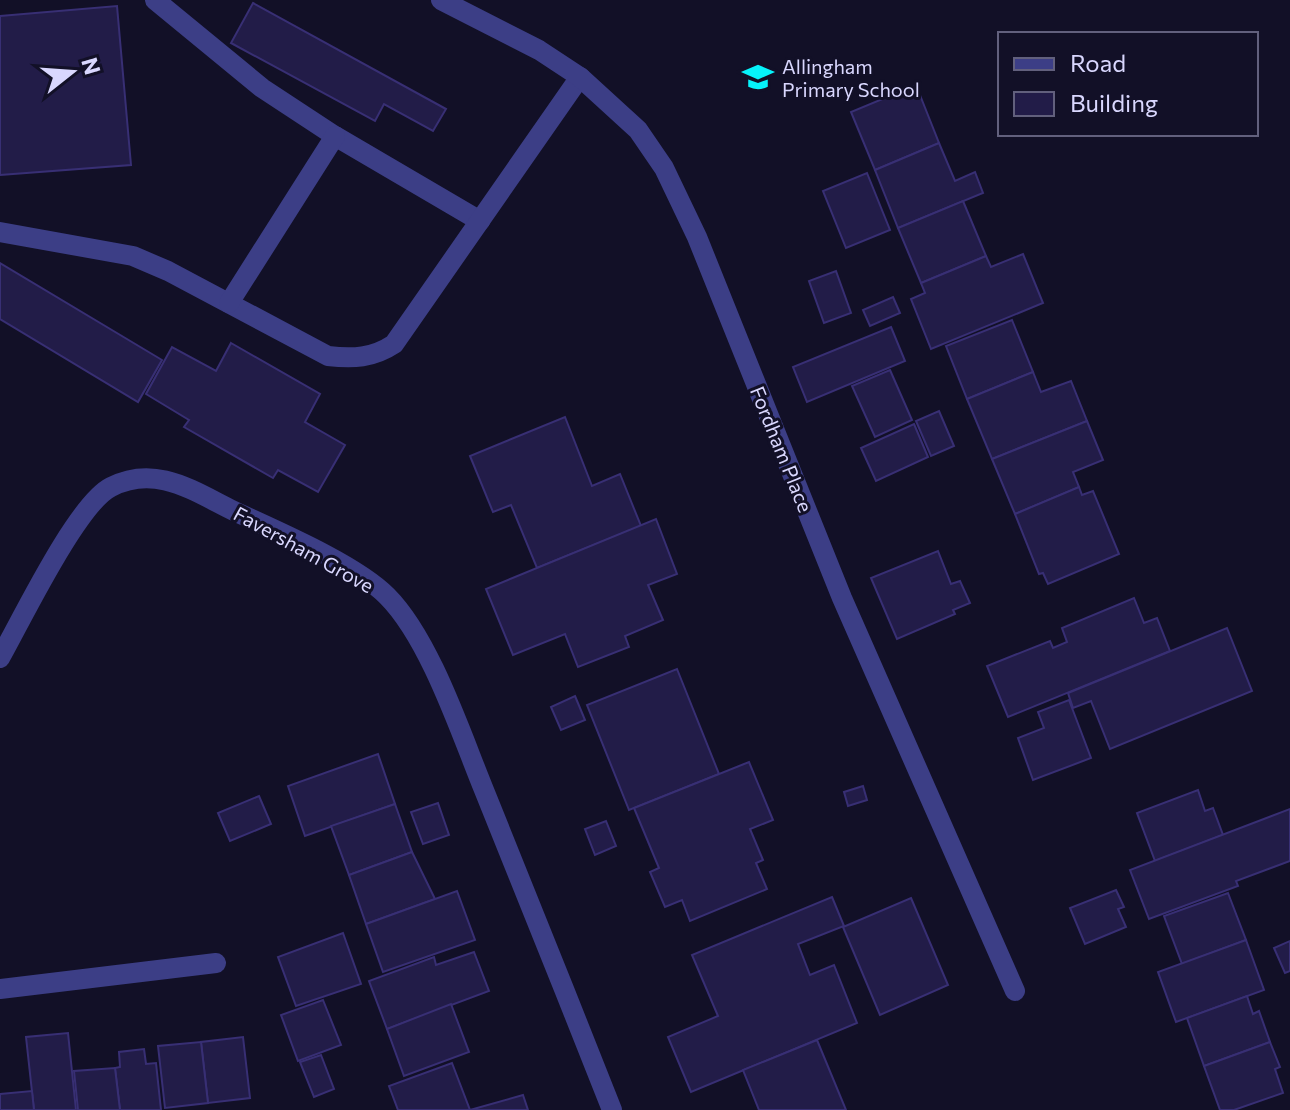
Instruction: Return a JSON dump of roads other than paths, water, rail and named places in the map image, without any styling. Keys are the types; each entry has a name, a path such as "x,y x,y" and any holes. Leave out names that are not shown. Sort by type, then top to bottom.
{"street":[{"path":"155,0 262,88 335,136 480,221"},
{"name":"Fordham Place","path":"441,0 539,50 580,77 638,130 671,181 697,237 842,598 1015,991"},
{"path":"0,232 133,256 328,356 353,359 373,355 394,344 580,77"},
{"path":"229,303 335,136"},
{"name":"Faversham Grove","path":"0,658 84,512 108,487 143,475 176,483 253,519 353,572 387,596 412,630 447,699 612,1110"},
{"path":"0,989 216,963"}],"place":[{"name":"Allingham Primary School","path":"758,77"}]}
